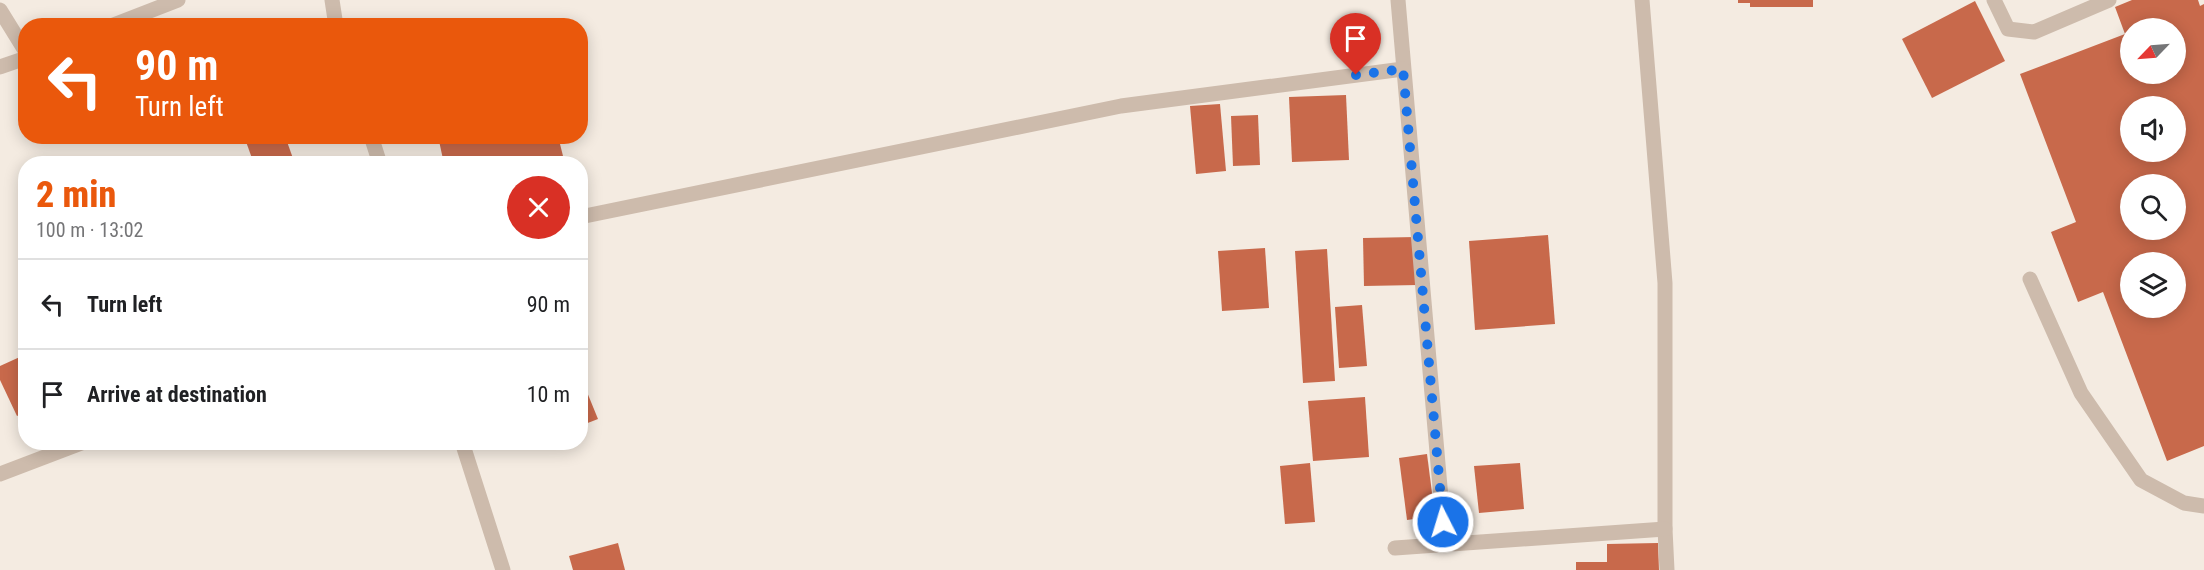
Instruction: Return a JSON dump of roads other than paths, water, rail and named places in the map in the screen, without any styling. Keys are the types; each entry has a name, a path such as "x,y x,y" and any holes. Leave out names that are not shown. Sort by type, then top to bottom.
{"street":[{"path":"132,18 178,0"},
{"path":"332,0 335,18"},
{"path":"1398,0 1445,545"},
{"path":"1641,0 1665,283 1667,570"},
{"path":"1994,0 2008,29 2034,32 2109,0"},
{"path":"0,10 18,39"},
{"path":"0,67 18,61"},
{"path":"588,215 1121,106 1403,69"},
{"path":"2030,279 2081,393 2141,480 2184,503 2204,506"},
{"path":"0,474 63,450"},
{"path":"465,450 503,570"},
{"path":"1395,548 1665,530"}]}
